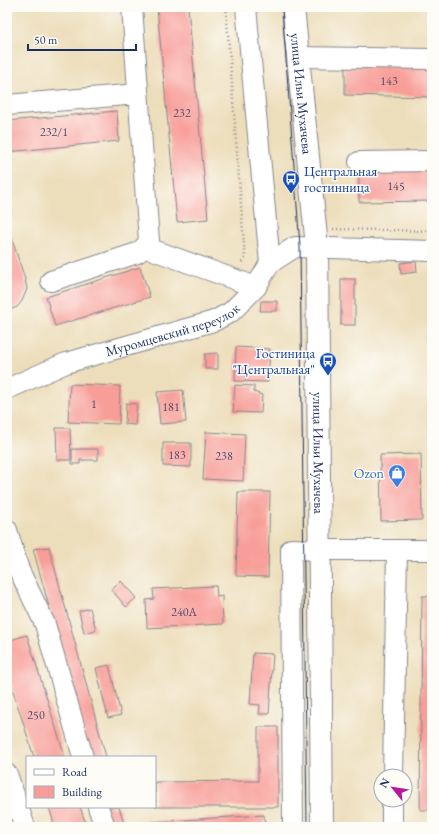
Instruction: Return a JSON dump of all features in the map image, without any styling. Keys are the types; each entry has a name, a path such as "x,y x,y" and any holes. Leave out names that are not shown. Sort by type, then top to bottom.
{"main road":[{"name":"улица Ильи Мухачева","path":"293,7 317,247 322,827"}],"street":[{"path":"51,281 137,253 145,247 149,241 132,7"},
{"path":"246,7 270,263"},
{"path":"298,57 432,58"},
{"path":"7,105 138,94"},
{"path":"359,162 432,161"},
{"path":"145,247 256,287"},
{"name":"Муромцевский переулок","path":"7,389 66,364 214,321 232,312 256,287 270,263 295,247 432,251"},
{"path":"7,530 19,570 45,624 83,756"},
{"path":"293,827 291,550 432,550"},
{"path":"392,768 397,550"},
{"path":"7,774 25,827"},
{"path":"98,808 105,827"},
{"path":"392,808 392,827"}],"path":[{"path":"226,7 245,258 230,278"},
{"path":"333,229 432,231"}],"building":[{"path":"157,7 188,7 208,219 177,222"},
{"path":"345,65 432,67 432,97 345,95"},
{"path":"117,111 119,141 7,152 7,121"},
{"path":"432,170 432,201 359,202 359,171"},
{"path":"7,224 27,289 22,301 17,307 9,310 7,310"},
{"path":"416,261 417,272 401,274 400,263"},
{"path":"140,267 150,297 55,326 46,297"},
{"path":"341,279 355,279 355,325 341,325"},
{"path":"261,301 277,301 277,311 260,311"},
{"path":"236,347 270,349 268,382 235,381"},
{"path":"218,353 218,369 205,369 205,354"},
{"path":"70,384 120,386 119,424 68,422"},
{"path":"235,385 254,386 254,392 262,395 261,413 233,412"},
{"path":"183,390 186,422 160,424 157,392"},
{"path":"126,403 137,404 135,425 125,424"},
{"path":"56,428 70,428 71,460 57,460"},
{"path":"206,432 245,434 243,481 203,479"},
{"path":"163,443 191,443 191,467 163,466"},
{"path":"72,449 98,449 98,460 80,460 80,464 72,464"},
{"path":"421,454 422,520 381,521 380,455"},
{"path":"238,492 270,492 268,577 236,576"},
{"path":"49,547 106,756 91,756 33,549"},
{"path":"121,581 136,598 126,607 111,589"},
{"path":"216,586 217,597 222,596 223,624 147,628 146,600 154,599 153,589"},
{"path":"422,596 432,596 432,810 420,810"},
{"path":"90,608 96,630 84,633 79,611"},
{"path":"27,635 65,756 34,756 7,672 7,641"},
{"path":"253,653 273,654 269,714 259,714 260,705 250,704"},
{"path":"109,665 121,715 108,718 96,668"},
{"path":"258,727 278,727 278,807 156,807 156,782 258,781"},
{"path":"49,808 80,808 87,827 55,827"},
{"path":"105,808 119,808 125,827 111,827"},
{"path":"264,815 265,827 153,827 151,822"}],"tram line":[{"path":"282,7 300,246 307,827"}],"place":[{"name":"Центральная гостинница","path":"291,194"},
{"name":"Гостиница \"Центральная\"","path":"328,376"},
{"name":"Ozon","path":"397,488"}]}
